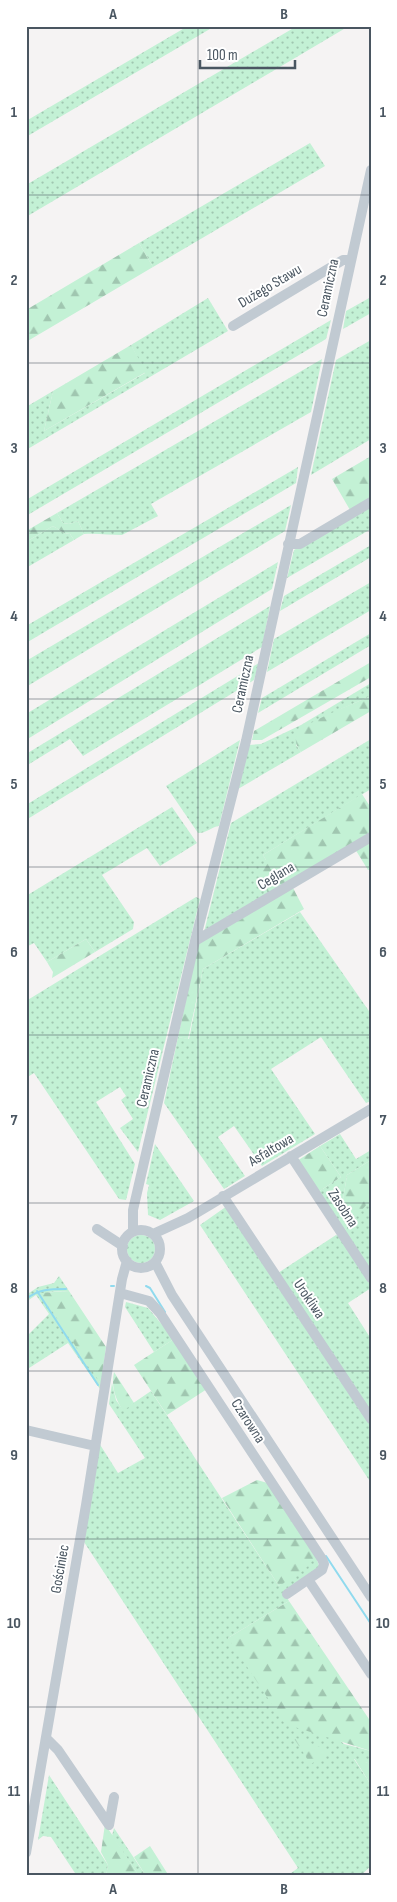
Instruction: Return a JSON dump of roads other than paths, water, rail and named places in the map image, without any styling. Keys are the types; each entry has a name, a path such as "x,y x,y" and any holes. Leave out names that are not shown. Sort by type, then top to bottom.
{"street":[{"name":"Ceramiczna","path":"128,1238 195,941 246,741 350,260 367,202 371,170"},
{"name":"Dużego Stawu","path":"233,326 344,260 350,260"},
{"path":"288,544 300,544 371,502"},
{"name":"Ceglana","path":"195,941 371,837"},
{"name":"Asfaltowa","path":"149,1232 188,1218 222,1196 371,1109"},
{"name":"Zasobna","path":"291,1156 371,1278"},
{"name":"Urokliwa","path":"222,1196 371,1419"},
{"path":"135,1203 149,1232 160,1244 160,1253 155,1262 141,1267"},
{"name":"Asfaltowa","path":"160,1244 163,1239 182,1225 188,1218"},
{"path":"149,1232 128,1238 123,1252 127,1261 141,1267 172,1295"},
{"name":"Gościniec","path":"26,1853 120,1292 127,1261"},
{"path":"155,1262 172,1295 371,1597"},
{"name":"Gościniec","path":"120,1292 141,1267"},
{"name":"Czarowna","path":"120,1292 147,1300 160,1313 322,1559 324,1564 322,1570 309,1581 287,1594"},
{"path":"26,1430 95,1446"},
{"path":"309,1581 371,1674"},
{"path":"46,1738 58,1750 108,1824 110,1824 114,1797"}],"waterway":[{"path":"146,1286 150,1288 165,1312"},
{"path":"26,1299 35,1293 45,1290 66,1289"},
{"path":"37,1291 98,1385"},
{"path":"326,1556 371,1624"}]}
